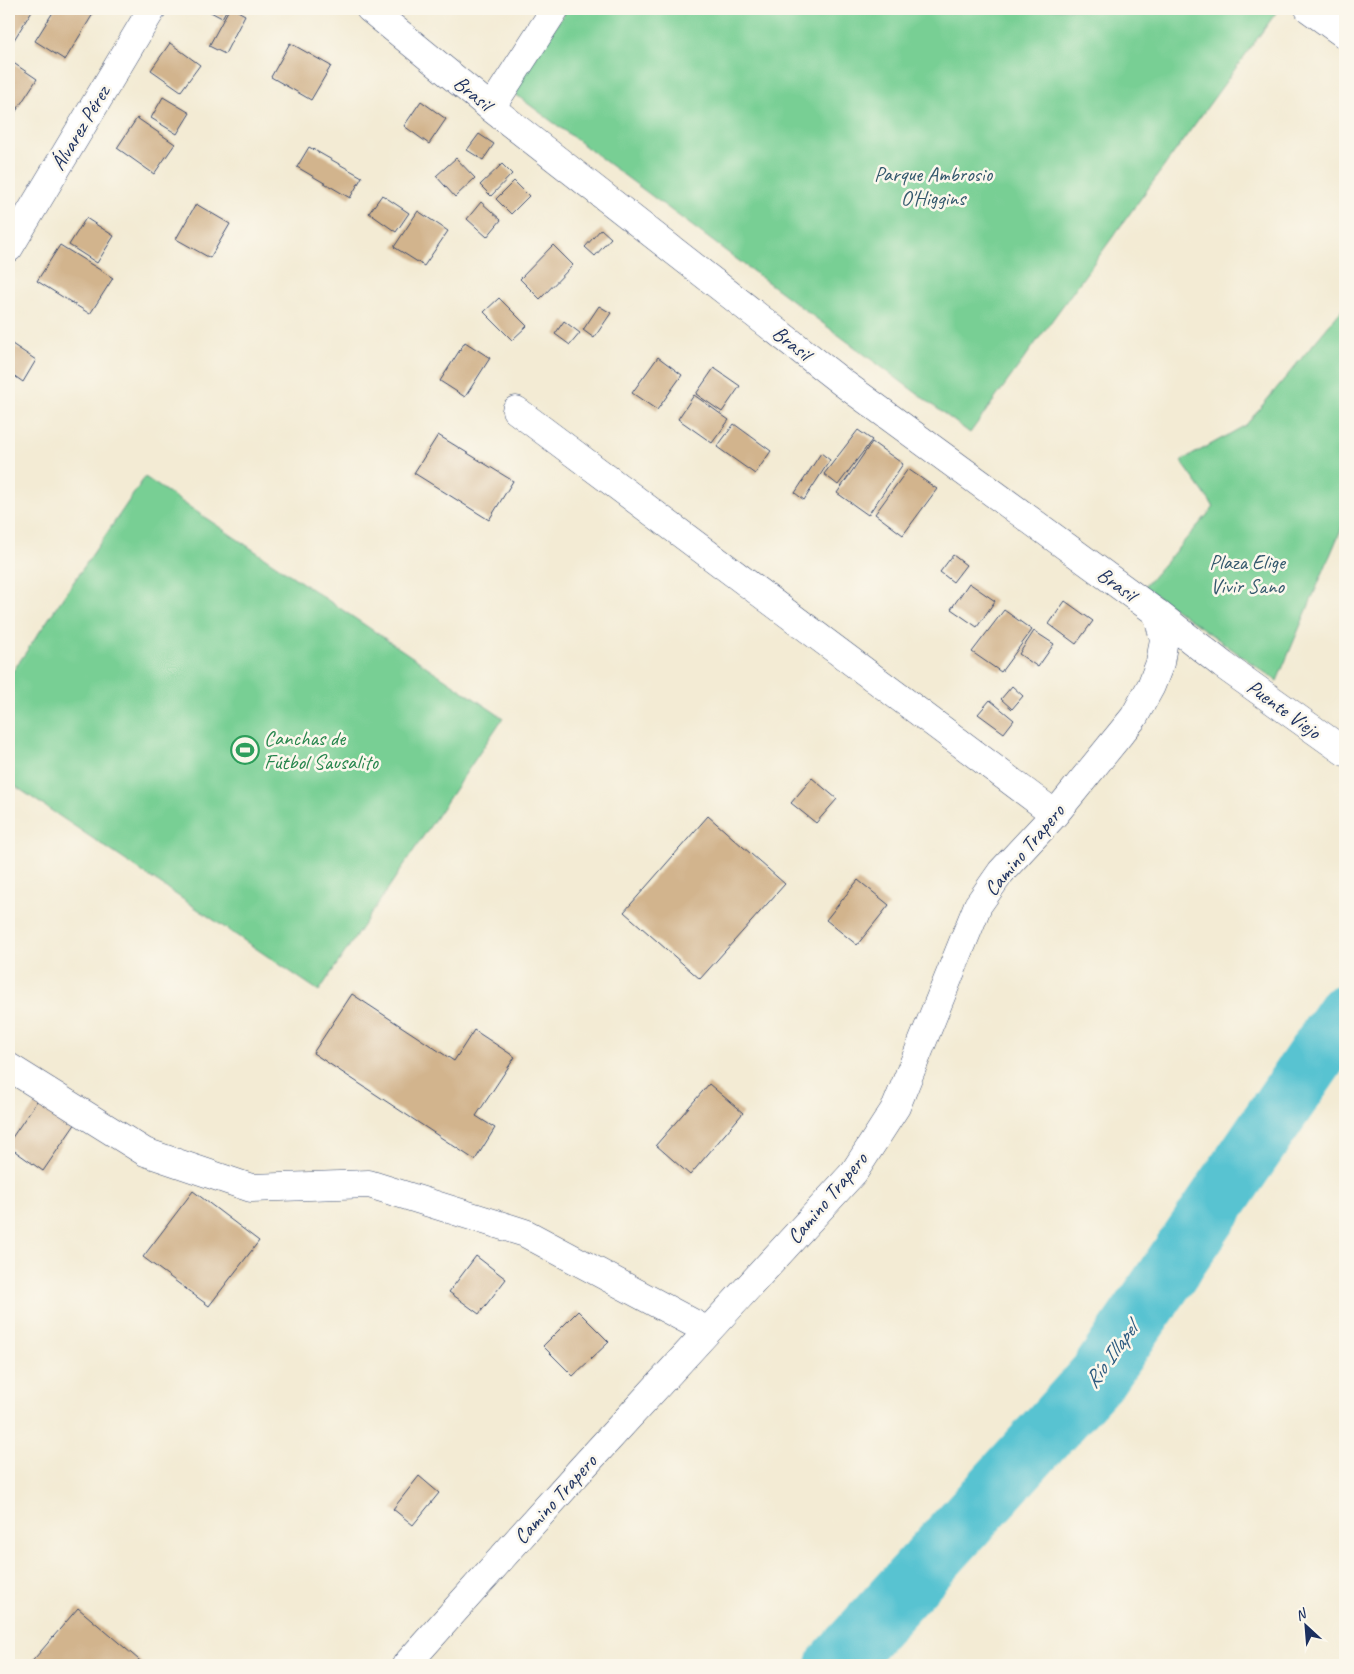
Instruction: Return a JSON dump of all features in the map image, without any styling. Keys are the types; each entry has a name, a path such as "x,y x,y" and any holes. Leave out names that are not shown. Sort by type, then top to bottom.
{"street":[{"name":"Álvarez Pérez","path":"9,248 152,9"},
{"name":"Brasil","path":"370,9 491,108 843,383 1157,613 1223,665"},
{"path":"491,108 555,9"},
{"path":"1309,9 1345,35"},
{"path":"516,410 1055,814"},
{"name":"Camino Trapero","path":"406,1665 590,1460 854,1172 896,1107 978,905 1001,872 1055,814 1134,717 1151,686 1160,663 1164,639 1157,613"},
{"name":"Puente Viejo","path":"1223,665 1345,752"},
{"path":"9,1068 146,1152 250,1188 369,1184 525,1233 708,1331"}],"green space":[{"name":"Parque Ambrosio O'Higgins","path":"567,9 1278,10 970,433 511,91"},
{"name":"Plaza Elige Vivir Sano","path":"1345,306 1345,520 1277,681 1144,587 1214,507 1181,461 1246,425"},
{"name":"Canchas de Fútbol Sausalito","path":"145,477 503,718 319,991 9,782 9,677"}],"building":[{"path":"11,9 33,9 12,43 9,41 9,13"},
{"path":"55,9 96,9 65,60 35,41"},
{"path":"205,9 227,9 222,18"},
{"path":"229,9 234,9 245,15 225,54 209,46"},
{"path":"170,43 200,65 181,91 151,70"},
{"path":"290,43 331,66 311,100 271,77"},
{"path":"9,60 37,79 9,122"},
{"path":"163,97 190,113 177,134 151,118"},
{"path":"421,101 446,119 429,144 404,126"},
{"path":"137,118 175,144 154,174 117,148"},
{"path":"479,134 494,144 483,160 467,150"},
{"path":"309,147 362,177 350,198 297,167"},
{"path":"456,158 475,178 455,197 436,176"},
{"path":"502,164 512,174 491,196 480,185"},
{"path":"514,181 529,196 511,214 496,199"},
{"path":"382,195 409,213 396,232 369,213"},
{"path":"481,202 501,220 487,237 467,219"},
{"path":"196,204 230,224 210,258 176,239"},
{"path":"418,211 448,231 424,266 394,247"},
{"path":"86,218 114,236 97,263 69,245"},
{"path":"601,229 611,238 595,256 585,247"},
{"path":"60,245 113,278 90,314 37,281"},
{"path":"553,245 573,265 540,299 520,279"},
{"path":"499,298 527,326 512,340 484,312"},
{"path":"599,306 611,313 594,338 583,330"},
{"path":"564,321 580,333 570,345 555,334"},
{"path":"9,342 36,360 23,382 9,372"},
{"path":"465,342 490,358 465,397 440,381"},
{"path":"658,357 682,375 657,410 632,393"},
{"path":"714,368 740,386 722,412 696,394"},
{"path":"694,395 729,420 712,443 678,419"},
{"path":"734,424 771,451 755,474 717,447"},
{"path":"858,430 872,440 838,485 824,474"},
{"path":"438,435 513,481 489,520 414,473"},
{"path":"872,442 903,464 868,515 837,493"},
{"path":"821,453 830,460 804,500 795,493"},
{"path":"908,469 937,489 903,535 875,514"},
{"path":"953,555 966,565 953,582 940,572"},
{"path":"969,583 995,601 977,627 951,609"},
{"path":"1065,601 1093,621 1076,644 1049,624"},
{"path":"1004,610 1032,630 1001,672 972,652"},
{"path":"1034,631 1054,644 1038,667 1019,654"},
{"path":"1012,686 1023,696 1012,709 1001,699"},
{"path":"990,700 1014,720 1004,733 978,714"},
{"path":"812,778 837,799 816,823 791,803"},
{"path":"708,816 785,884 700,979 624,912"},
{"path":"858,880 889,905 857,945 826,920"},
{"path":"352,994 454,1061 474,1030 515,1057 476,1116 495,1128 475,1160 313,1053"},
{"path":"709,1084 743,1113 690,1175 656,1145"},
{"path":"39,1098 76,1123 43,1171 9,1147 9,1142"},
{"path":"193,1191 259,1241 209,1306 143,1257"},
{"path":"476,1256 506,1279 479,1314 449,1292"},
{"path":"578,1311 609,1342 573,1376 543,1346"},
{"path":"419,1476 439,1493 413,1525 393,1509"},
{"path":"78,1608 145,1665 29,1665"}],"waterway":[{"name":"Río Illapel","path":"836,1665 1099,1375 1345,1014"}],"place":[{"name":"Canchas de Fútbol Sausalito","path":"245,750"}]}
